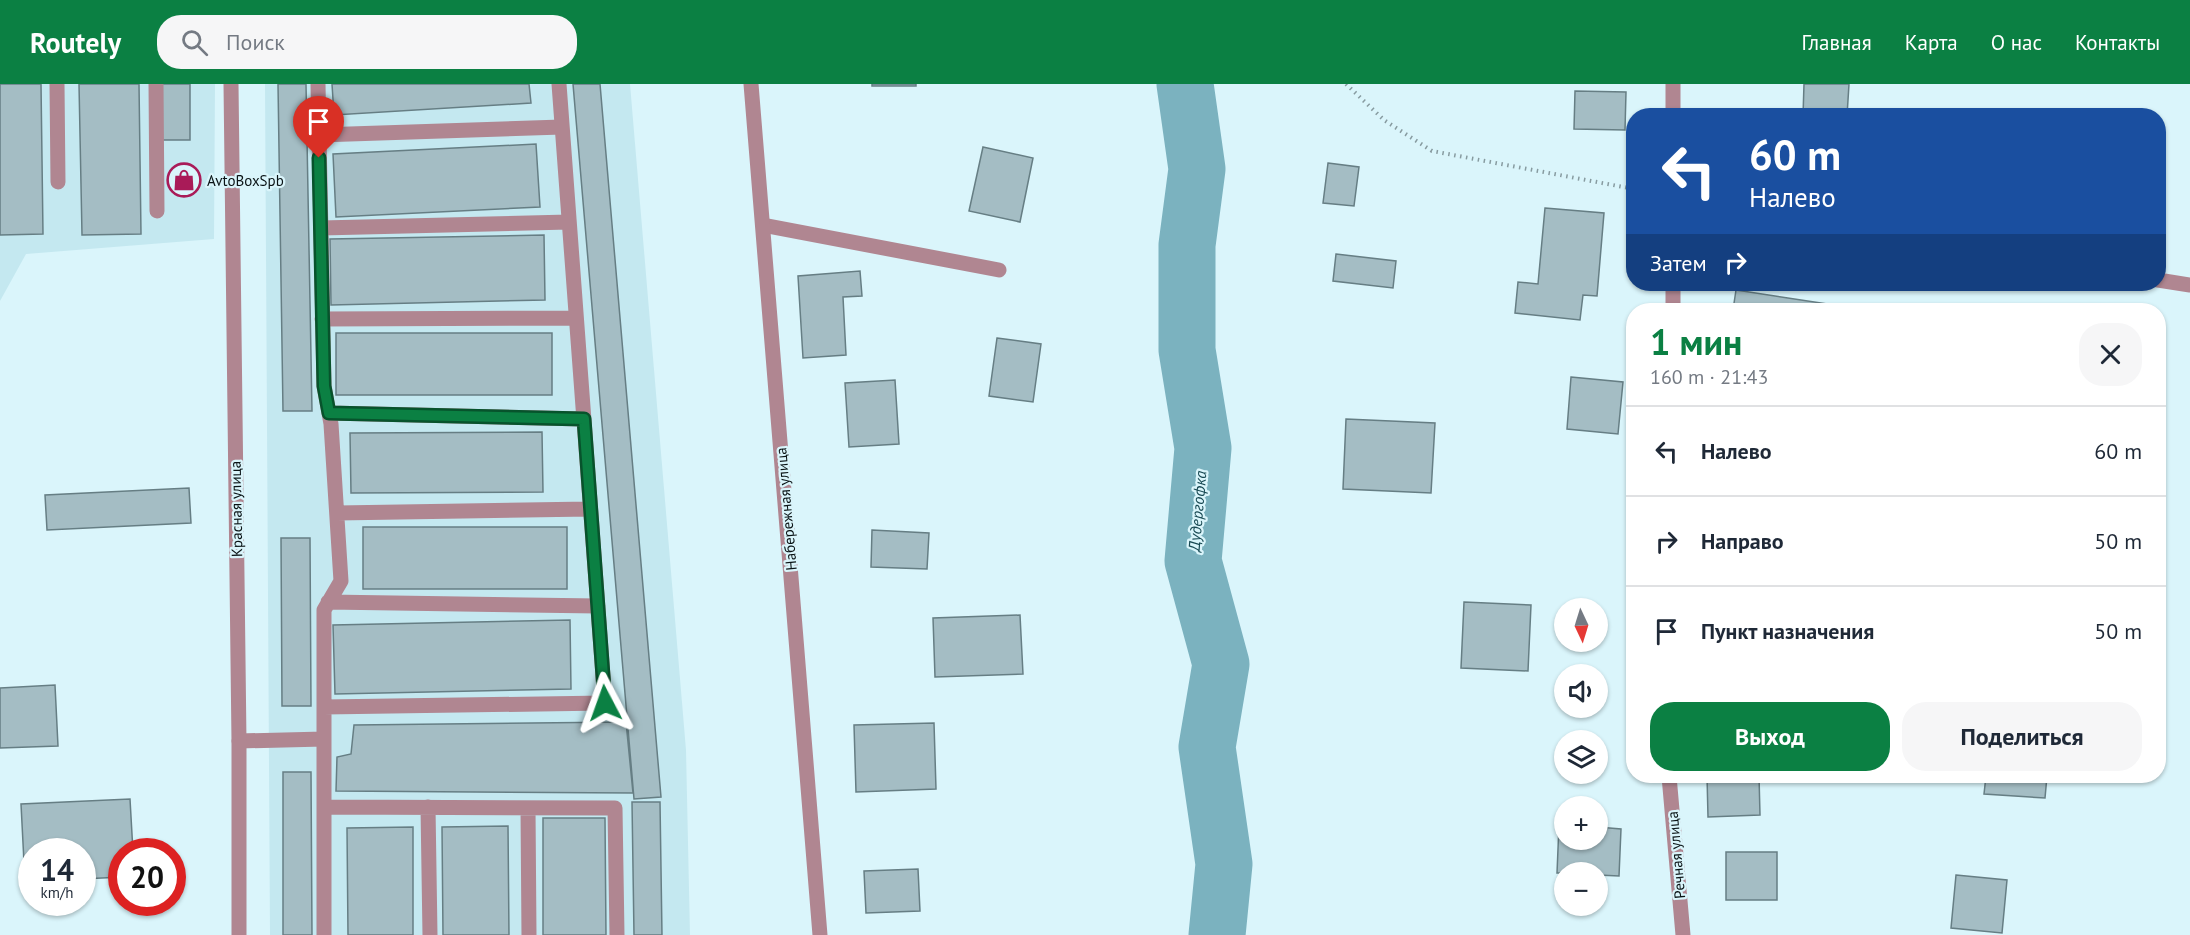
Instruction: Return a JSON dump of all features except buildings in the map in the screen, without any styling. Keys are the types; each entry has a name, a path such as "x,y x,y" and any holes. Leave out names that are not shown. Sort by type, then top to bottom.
{"street":[{"path":"57,84 58,182"},
{"path":"156,84 157,211"},
{"name":"Красная улица","path":"231,84 239,741 239,935"},
{"path":"318,84 324,386 329,413 341,581 324,610 324,935"},
{"path":"324,707 605,703 559,84"},
{"name":"Набережная улица","path":"751,84 820,935"},
{"path":"1673,84 1673,108"},
{"path":"319,135 562,127"},
{"path":"321,228 569,222"},
{"path":"763,225 999,270"},
{"path":"2166,281 2190,285"},
{"path":"322,319 576,318"},
{"path":"329,413 584,419"},
{"path":"337,513 591,509"},
{"path":"328,602 598,606"},
{"path":"239,741 324,739"},
{"name":"Речная улица","path":"1670,783 1683,935"},
{"path":"324,807 615,808 617,935"},
{"path":"428,807 430,935"},
{"path":"528,808 529,935"}],"path":[{"path":"1346,84 1384,120 1432,151 1626,187"}],"shaded area":[{"path":"0,84 215,84 214,239 26,254 0,301"},
{"path":"265,84 630,84 686,750 690,935 270,935"}],"waterway":[{"name":"Дудергофка","path":"1185,84 1197,169 1187,245 1187,350 1203,448 1193,561 1221,664 1207,747 1224,864 1217,935"}],"place":[{"name":"AvtoBoxSpb","path":"184,180"}],"route":[{"path":"319,158 324,386 329,413 584,419 605,703"}]}
